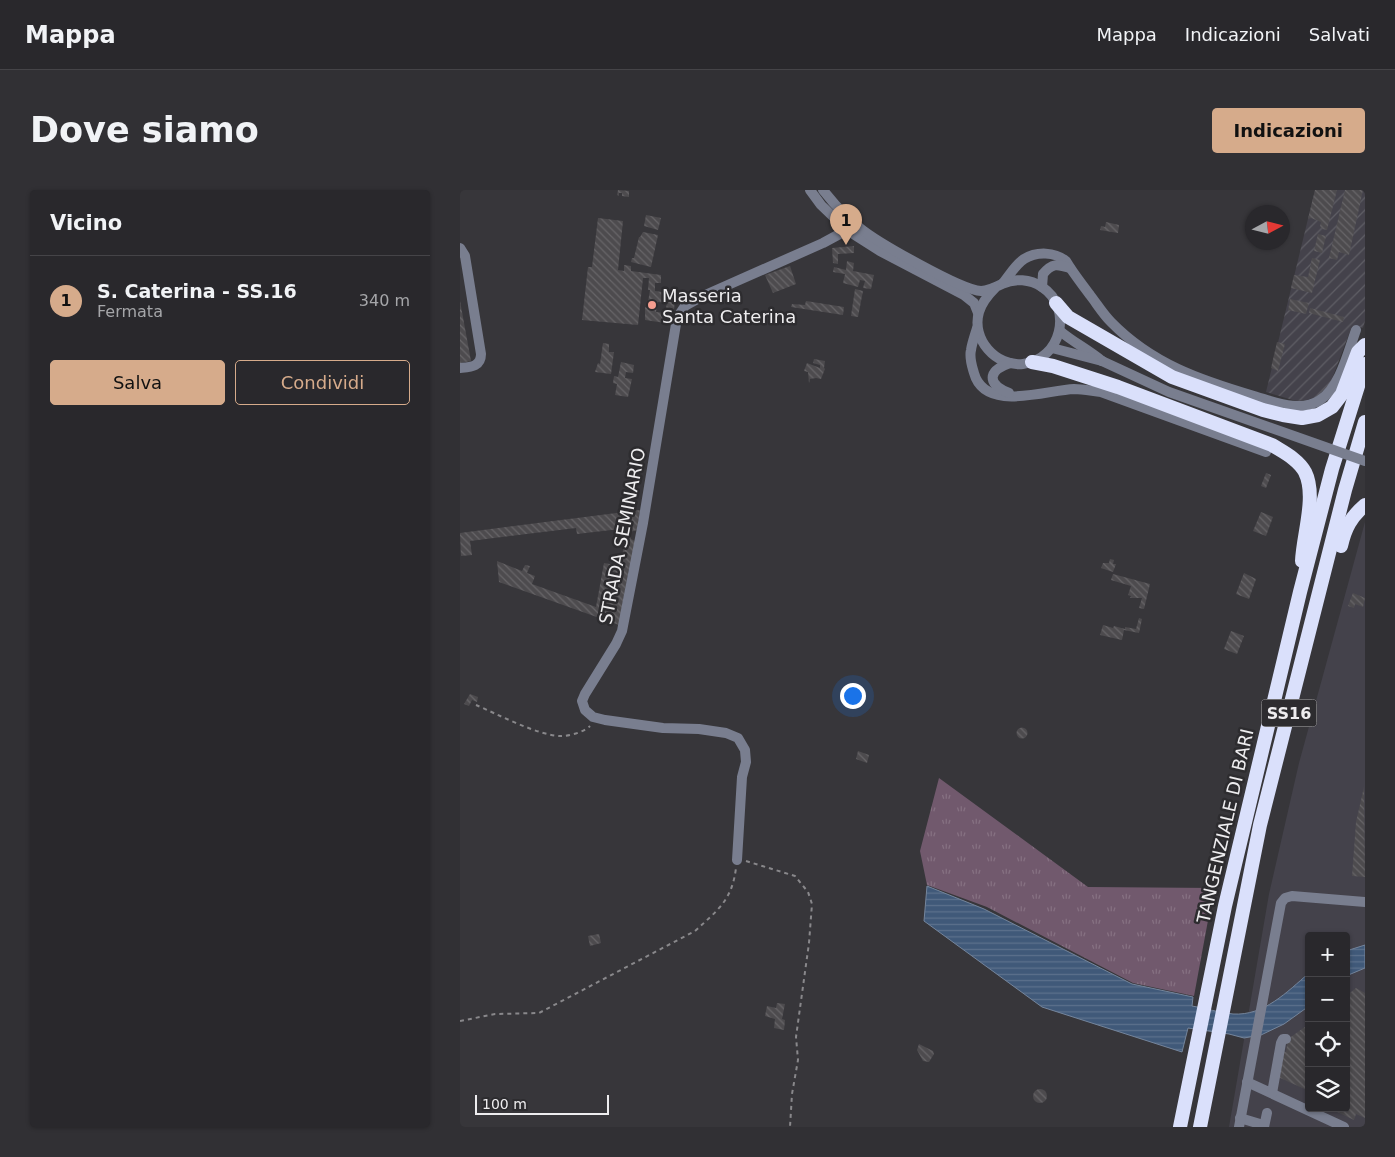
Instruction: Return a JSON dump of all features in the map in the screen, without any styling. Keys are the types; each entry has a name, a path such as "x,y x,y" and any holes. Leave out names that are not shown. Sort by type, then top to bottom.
{"highway":[{"path":"1056,303 1068,317 1172,377 1263,410 1302,418 1318,415 1332,406 1342,394 1358,352 1365,344"},
{"path":"1032,362 1053,366 1118,387 1272,444 1290,455 1304,471 1309,487 1309,507 1302,548 1300,592"},
{"name":"TANGENZIALE DI BARI","path":"1180,1127 1225,906 1300,592 1332,469 1365,364"},
{"name":"TANGENZIALE DI BARI","path":"1200,1127 1260,825 1345,490 1365,422"},
{"path":"1320,589 1336,564 1345,529 1353,515 1365,505"}],"street":[{"path":"810,190 821,205 847,230 880,251 964,295 974,303 978,313 980,338 986,348 994,355 1010,363"},
{"path":"823,190 840,211 861,229 961,286 981,291 1023,280 1042,287 1050,294 1056,303 1060,317 1060,331 1052,348 1040,359 1023,364 1010,363 1000,366 994,374 992,381 1000,389 1017,396"},
{"name":"STRADA SEMINARIO","path":"593,717 585,710 582,701 622,631 643,523 677,318 685,306 703,296 823,243 847,230"},
{"path":"460,248 464,256 481,360 473,366 460,368"},
{"path":"978,313 984,298 1025,258 1050,253 1066,261 1110,321 1127,337 1162,362 1176,370 1210,383 1291,406 1312,404 1329,393 1336,383 1356,330"},
{"path":"1042,287 1043,274 1053,265 1059,264 1070,268"},
{"path":"978,327 971,350 971,363 975,378 983,388 992,393 1005,397 1073,389 1101,392 1266,452"},
{"path":"1060,331 1102,361"},
{"path":"1052,348 1102,361 1168,392 1365,461"},
{"path":"593,717 663,728 726,732 738,738 745,750 746,762 742,777 737,860"},
{"path":"1267,1113 1262,1126 1239,1122 1283,900 1292,896 1365,902"},
{"path":"1272,1094 1281,1043 1283,1039 1286,1039"},
{"path":"1247,1082 1344,1127"}],"path":[{"path":"476,705 540,732 561,736 587,729 592,724 593,717"},
{"path":"460,1021 496,1014 540,1013 695,931 715,914 731,890 737,860 795,876 808,892 812,904 809,943 796,1037 798,1060 792,1094 790,1127"}],"shaded area":[{"path":"1315,190 1365,190 1365,321 1363,328 1352,326 1330,384 1318,396 1296,401 1266,392"},
{"path":"1365,522 1365,1127 1229,1127 1269,894 1299,763"}],"green space":[{"path":"939,778 1088,887 1214,888 1194,996 1133,983 987,907 927,885 920,851"}],"water":[{"path":"927,886 984,909 1132,984 1193,997 1192,1006 1223,1013 1244,1014 1265,1007 1305,977 1305,1009 1284,1024 1261,1035 1244,1038 1188,1028 1182,1052 1042,1007 924,921"},
{"path":"1365,945 1365,968 1350,974 1350,950"}],"building":[{"path":"618,190 629,191 629,197 622,196 622,193 619,193 619,196 617,195"},
{"path":"1315,190 1337,190 1327,230 1322,229 1320,226 1321,222 1311,218 1308,219"},
{"path":"1345,190 1363,190 1349,255 1339,252 1337,260 1329,258"},
{"path":"646,215 661,218 658,230 644,226"},
{"path":"598,218 623,221 618,270 624,271 624,265 631,266 631,271 661,275 661,283 655,283 655,291 676,294 672,324 645,320 645,307 647,308 650,290 648,290 649,278 643,278 638,325 582,320 588,267 592,267","holes":["658,302 667,303 665,313 656,312"]},
{"path":"1106,222 1119,225 1118,233 1100,230 1101,226 1105,227"},
{"path":"643,232 658,235 651,267 631,262 632,258 634,258 639,237"},
{"path":"1318,234 1326,236 1322,253 1314,251"},
{"path":"854,246 854,253 838,254 838,264 833,263 832,248"},
{"path":"1312,258 1320,260 1312,293 1291,288 1294,275 1308,277"},
{"path":"847,261 854,263 853,271 874,275 871,289 863,288 865,281 860,280 858,287 843,283 845,274 833,272 834,267 846,270"},
{"path":"790,266 796,284 773,293 765,275"},
{"path":"855,289 863,291 858,317 851,316"},
{"path":"1290,299 1309,303 1306,314 1288,310"},
{"path":"460,301 471,361 460,363"},
{"path":"806,301 844,307 843,315 791,307 792,304 805,305"},
{"path":"1310,308 1344,317 1343,322 1309,313"},
{"path":"1277,342 1285,344 1278,371 1271,368"},
{"path":"603,343 609,344 609,352 614,352 611,374 595,372 598,363 600,364"},
{"path":"814,359 825,361 825,369 821,379 810,379 809,383 808,372 804,371 807,363 820,368 820,365 813,363"},
{"path":"621,362 634,365 633,373 626,372 625,378 632,379 628,397 615,395 617,384 613,383 614,376 618,377"},
{"path":"1266,473 1271,475 1266,488 1261,486"},
{"path":"640,510 637,530 630,532 631,539 635,541 619,625 499,582 497,561 522,571 525,565 530,566 527,573 535,576 532,584 596,607 604,563 620,566 625,540 624,532 620,529 577,534 576,528 470,541 472,555 461,556 460,533"},
{"path":"1261,512 1273,517 1266,536 1253,531"},
{"path":"1110,559 1114,560 1113,564 1116,564 1113,572 1101,568 1103,563 1109,563"},
{"path":"1244,573 1256,579 1249,599 1236,594"},
{"path":"1113,574 1150,584 1144,609 1139,608 1142,598 1130,598 1131,596 1128,595 1131,586 1111,580"},
{"path":"1353,593 1365,598 1363,607 1355,604 1354,608 1348,606"},
{"path":"1139,618 1142,619 1139,633 1124,630 1122,640 1100,635 1103,625 1113,628 1114,626 1136,629"},
{"path":"1231,631 1244,636 1237,654 1224,649"},
{"path":"470,694 478,697 477,702 472,700 469,706 464,704"},
{"path":"1020,728 1024,728 1027,733 1026,737 1020,738 1017,735 1017,731"},
{"path":"858,751 869,755 867,763 856,759"},
{"path":"1364,787 1365,877 1352,876 1356,822"},
{"path":"599,934 601,943 590,946 588,936"},
{"path":"1356,988 1365,993 1365,1118 1356,1114 1354,1120 1337,1112 1350,1112 1350,993"},
{"path":"777,1003 785,1004 782,1019 785,1020 784,1030 774,1028 775,1019 765,1016 767,1006 776,1008"},
{"path":"1305,1027 1305,1089 1278,1077 1283,1051 1286,1052 1288,1039"},
{"path":"919,1044 933,1051 934,1054 929,1062 923,1061 917,1050"},
{"path":"1037,1089 1043,1089 1047,1096 1043,1103 1037,1103 1033,1099 1033,1093"}],"place":[{"name":"S. Caterina - SS.16","path":"846,245"},
{"name":"Masseria Santa Caterina","path":"652,305"}]}
